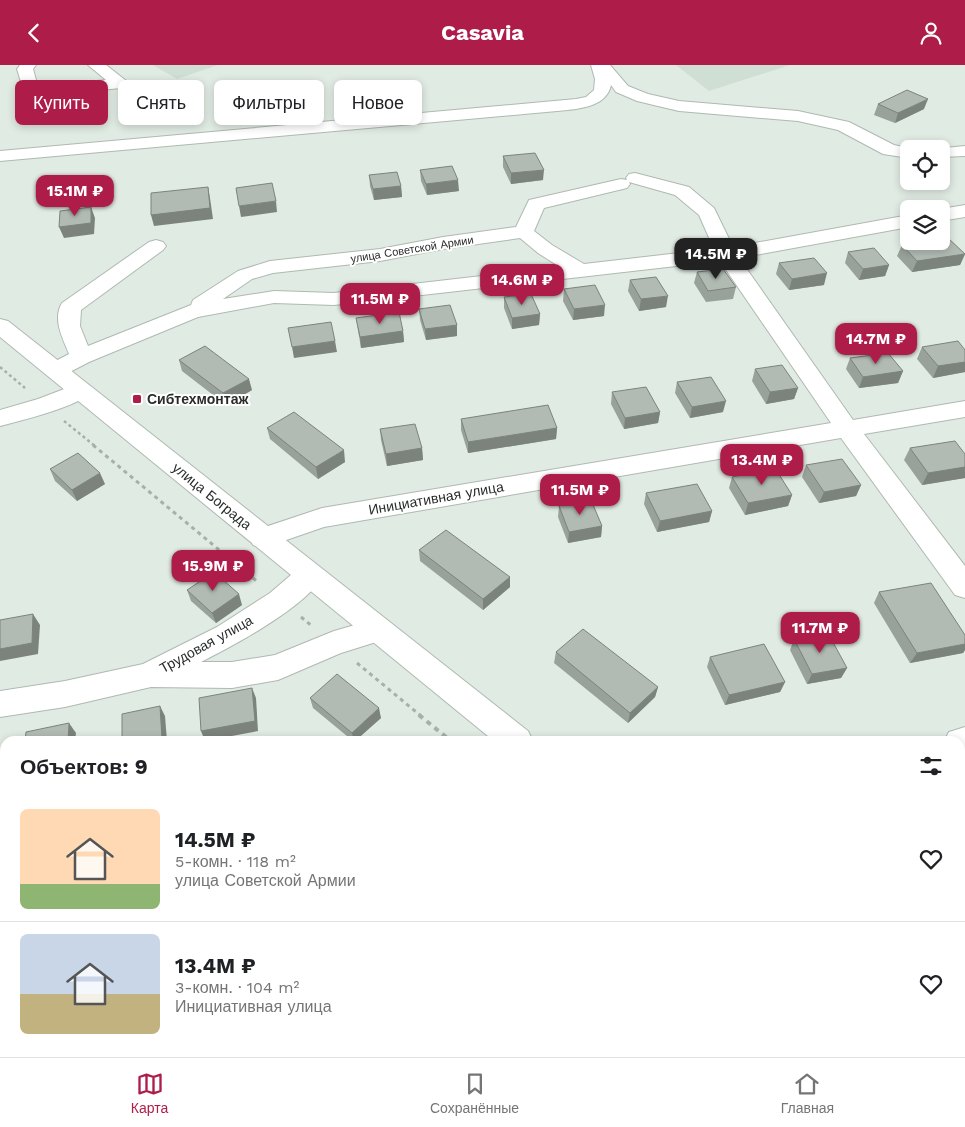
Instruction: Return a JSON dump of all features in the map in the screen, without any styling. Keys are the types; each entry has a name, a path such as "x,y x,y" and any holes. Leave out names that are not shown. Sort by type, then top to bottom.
{"street":[{"path":"28,65 25,69 31,92 121,83 96,65"},
{"path":"601,65 622,89 643,98 678,106 798,115 843,127 889,150 900,152"},
{"path":"0,156 554,107 589,102 600,95 603,86 601,65"},
{"path":"950,152 965,151"},
{"path":"581,271 545,249 524,232 536,204 628,181 682,191 707,212 726,254 847,429 965,587"},
{"path":"950,214 965,211"},
{"name":"улица Советской Армии","path":"193,311 274,297 334,299 726,254 900,223"},
{"name":"улица Советской Армии","path":"56,370 81,357 193,311 245,275 270,267 380,255 443,243 524,232"},
{"path":"81,357 69,326 70,308 156,246"},
{"name":"улица Бограда","path":"0,326 309,576 511,736"},
{"path":"0,419 46,405 80,391"},
{"name":"Инициативная улица","path":"264,538 322,518 965,409"},
{"name":"Трудовая улица","path":"149,675 227,635 280,601 309,576"},
{"name":"Трудовая улица","path":"0,704 65,694 149,675 242,673 278,667 334,643 379,630"}],"path":[{"path":"0,367 444,736"}],"shaded area":[{"path":"153,65 218,65 177,79"},
{"path":"676,65 790,65 709,91"}],"building":[{"path":"907,90 928,99 898,113 878,104"},
{"path":"535,153 544,170 511,173 503,156"},
{"path":"452,166 458,180 426,184 420,170"},
{"path":"397,172 401,186 373,189 369,175"},
{"path":"272,183 276,201 239,206 236,188"},
{"path":"208,187 210,208 151,215 151,193"},
{"path":"91,207 91,223 59,227 60,211"},
{"path":"950,240 965,254 917,261 907,250 950,250"},
{"path":"874,248 889,265 863,269 848,252"},
{"path":"814,258 827,273 792,279 779,263"},
{"path":"723,269 736,287 708,291 697,272"},
{"path":"656,277 668,296 641,299 630,280"},
{"path":"595,285 605,305 574,309 564,289"},
{"path":"531,294 540,314 512,318 504,297"},
{"path":"450,305 457,325 425,329 419,309"},
{"path":"399,312 403,331 360,337 356,318"},
{"path":"331,322 335,341 292,347 288,328"},
{"path":"958,341 965,350 965,362 938,366 922,347"},
{"path":"205,346 249,379 223,393 179,360"},
{"path":"888,353 903,371 863,377 850,358"},
{"path":"782,365 798,388 770,392 755,369"},
{"path":"711,377 726,401 692,407 677,382"},
{"path":"646,387 660,412 625,418 612,392"},
{"path":"548,405 557,428 468,442 461,419"},
{"path":"294,412 344,450 316,467 267,428"},
{"path":"415,424 422,448 386,454 380,429"},
{"path":"955,441 965,454 965,467 928,473 910,448"},
{"path":"78,453 100,473 72,490 50,469"},
{"path":"842,459 861,485 824,492 806,465"},
{"path":"775,468 792,495 748,503 732,477"},
{"path":"697,484 712,511 660,521 646,493"},
{"path":"591,500 602,526 569,532 559,506"},
{"path":"446,530 510,577 483,599 419,550"},
{"path":"214,572 239,594 212,613 187,590"},
{"path":"931,583 965,635 965,644 917,653 879,592"},
{"path":"33,614 32,643 0,649 0,620"},
{"path":"583,629 658,687 630,713 556,652"},
{"path":"828,633 847,668 812,674 794,639"},
{"path":"764,644 785,682 729,695 710,657"},
{"path":"337,674 379,708 352,733 310,698"},
{"path":"252,688 255,721 201,731 199,698"},
{"path":"160,706 162,736 122,736 122,714"},
{"path":"69,723 68,736 26,736 26,732"}],"place":[{"name":"Сибтехмонтаж","path":"137,399"}]}
